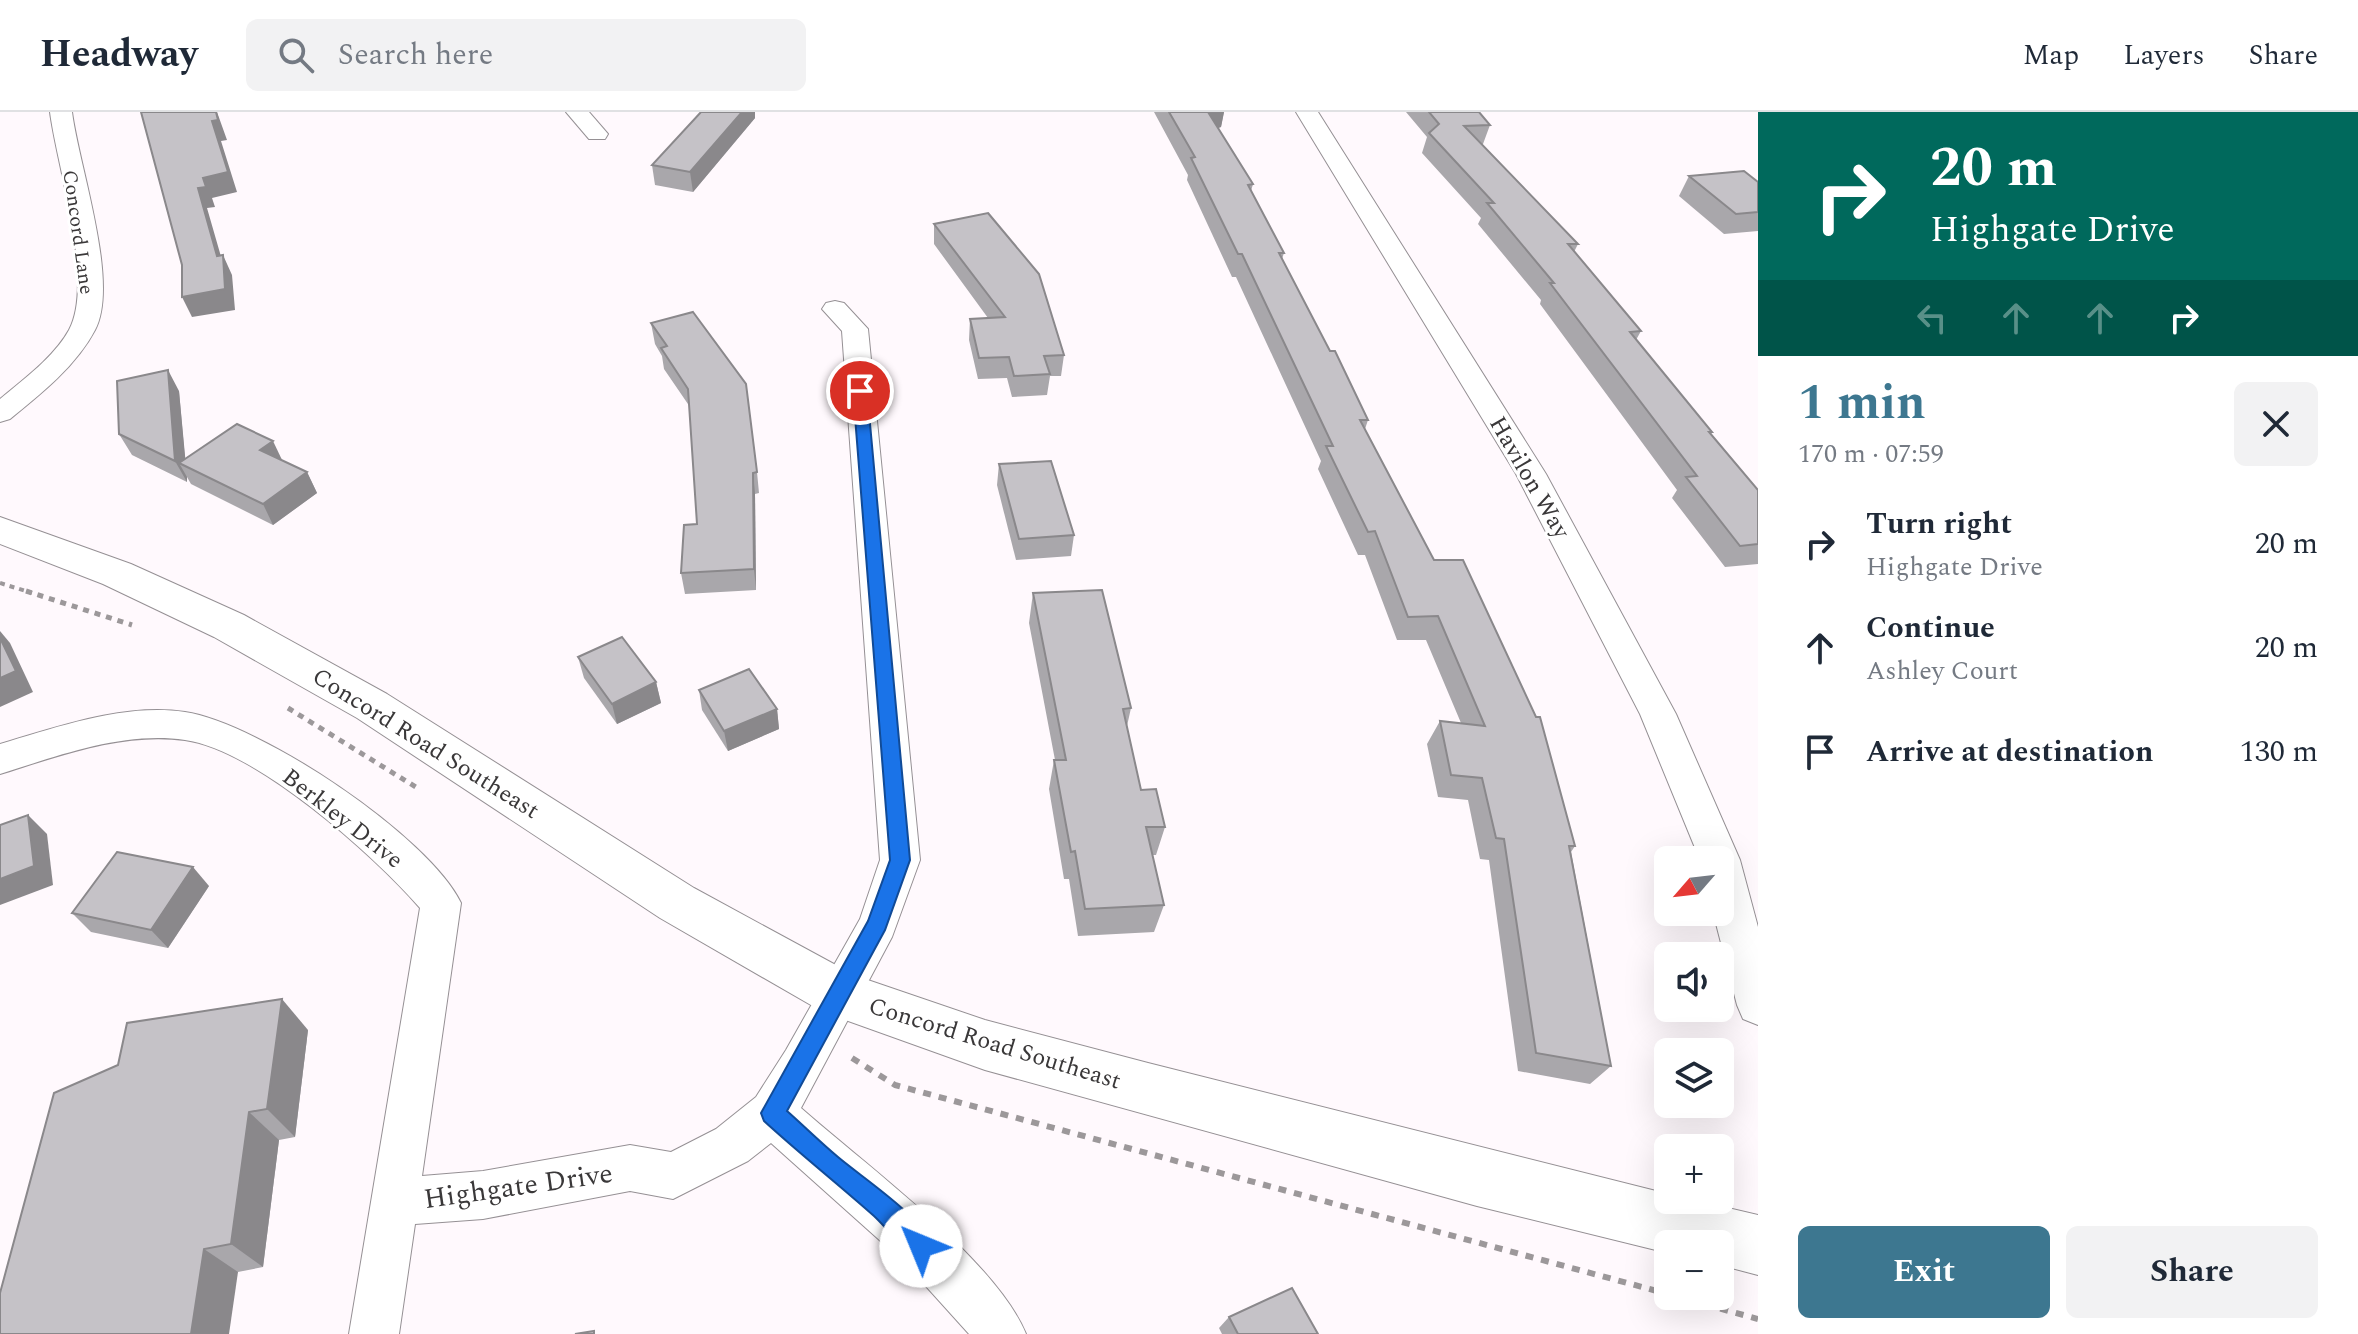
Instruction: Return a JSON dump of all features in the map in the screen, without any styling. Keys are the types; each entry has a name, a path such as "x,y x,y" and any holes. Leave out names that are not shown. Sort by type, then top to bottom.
{"street":[{"name":"Concord Lane","path":"0,413 35,385 65,352 87,321 90,293 85,250 61,112"},
{"path":"577,112 597,134"},
{"name":"Havilon Way","path":"1307,112 1531,474 1658,714 1714,846"},
{"name":"Highgate Drive","path":"395,1202 483,1195 630,1168 673,1176 732,1145 772,1113 841,995 878,924 900,860 855,329 835,309"},
{"name":"Concord Road Southeast","path":"0,530 117,574 229,626 372,706 677,903 841,995 985,1045 1148,1090 1462,1173 1758,1245"},
{"name":"Berkley Drive","path":"0,759 85,734 155,725 188,726 232,739 324,799 393,852 441,903 374,1334"},
{"name":"Havilon Way","path":"1734,913 1758,1005"},
{"path":"772,1113 829,1165 883,1208 977,1302 1001,1334"}],"path":[{"path":"1725,1310 1758,1319"}],"building":[{"path":"141,112 216,112 218,120 212,121 228,172 203,178 206,187 198,188 217,256 223,255 225,289 182,297 182,265"},
{"path":"701,112 742,112 690,172 652,165"},
{"path":"1169,112 1208,112 1253,184 1248,185 1284,253 1279,253 1330,351 1335,351 1368,420 1360,420 1434,560 1463,560 1536,717 1540,717 1575,846 1569,846 1611,1066 1536,1053 1504,839 1496,838 1482,778 1451,775 1440,721 1485,726 1438,616 1408,617 1375,531 1368,532 1326,446 1333,446 1242,254 1238,254 1191,158 1195,157"},
{"path":"1429,112 1479,112 1490,125 1464,126 1578,244 1568,244 1641,331 1630,332 1758,490 1758,544 1740,546 1686,477 1697,476 1550,283 1554,283 1487,203 1494,203 1429,133 1439,124"},
{"path":"1744,171 1758,182 1758,212 1736,214 1689,176"},
{"path":"988,213 1039,274 1064,355 1044,356 1050,374 1014,376 1009,357 979,358 970,319 1005,317 934,224"},
{"path":"693,312 746,384 757,472 753,473 754,569 681,573 684,525 697,524 688,389 661,348 667,346 651,323"},
{"path":"168,370 175,461 119,434 117,381"},
{"path":"237,424 273,441 260,450 307,472 263,504 179,463"},
{"path":"1051,461 1074,535 1019,539 999,464"},
{"path":"1102,590 1131,708 1123,709 1141,790 1156,789 1165,827 1146,827 1164,905 1085,909 1075,851 1071,852 1054,760 1066,760 1033,593"},
{"path":"622,637 656,682 612,704 578,657"},
{"path":"0,638 16,671 0,678"},
{"path":"749,669 777,709 724,731 699,690"},
{"path":"28,815 34,866 0,879 0,825"},
{"path":"117,852 193,867 151,930 72,913"},
{"path":"282,999 267,1109 249,1112 231,1244 204,1249 191,1334 0,1334 0,1293 54,1093 118,1065 127,1023"},
{"path":"1292,1288 1318,1334 1238,1334 1229,1317"}],"route":[{"path":"860,391 900,860 878,924 802,1065 772,1113 829,1165 883,1208 921,1246"}]}
